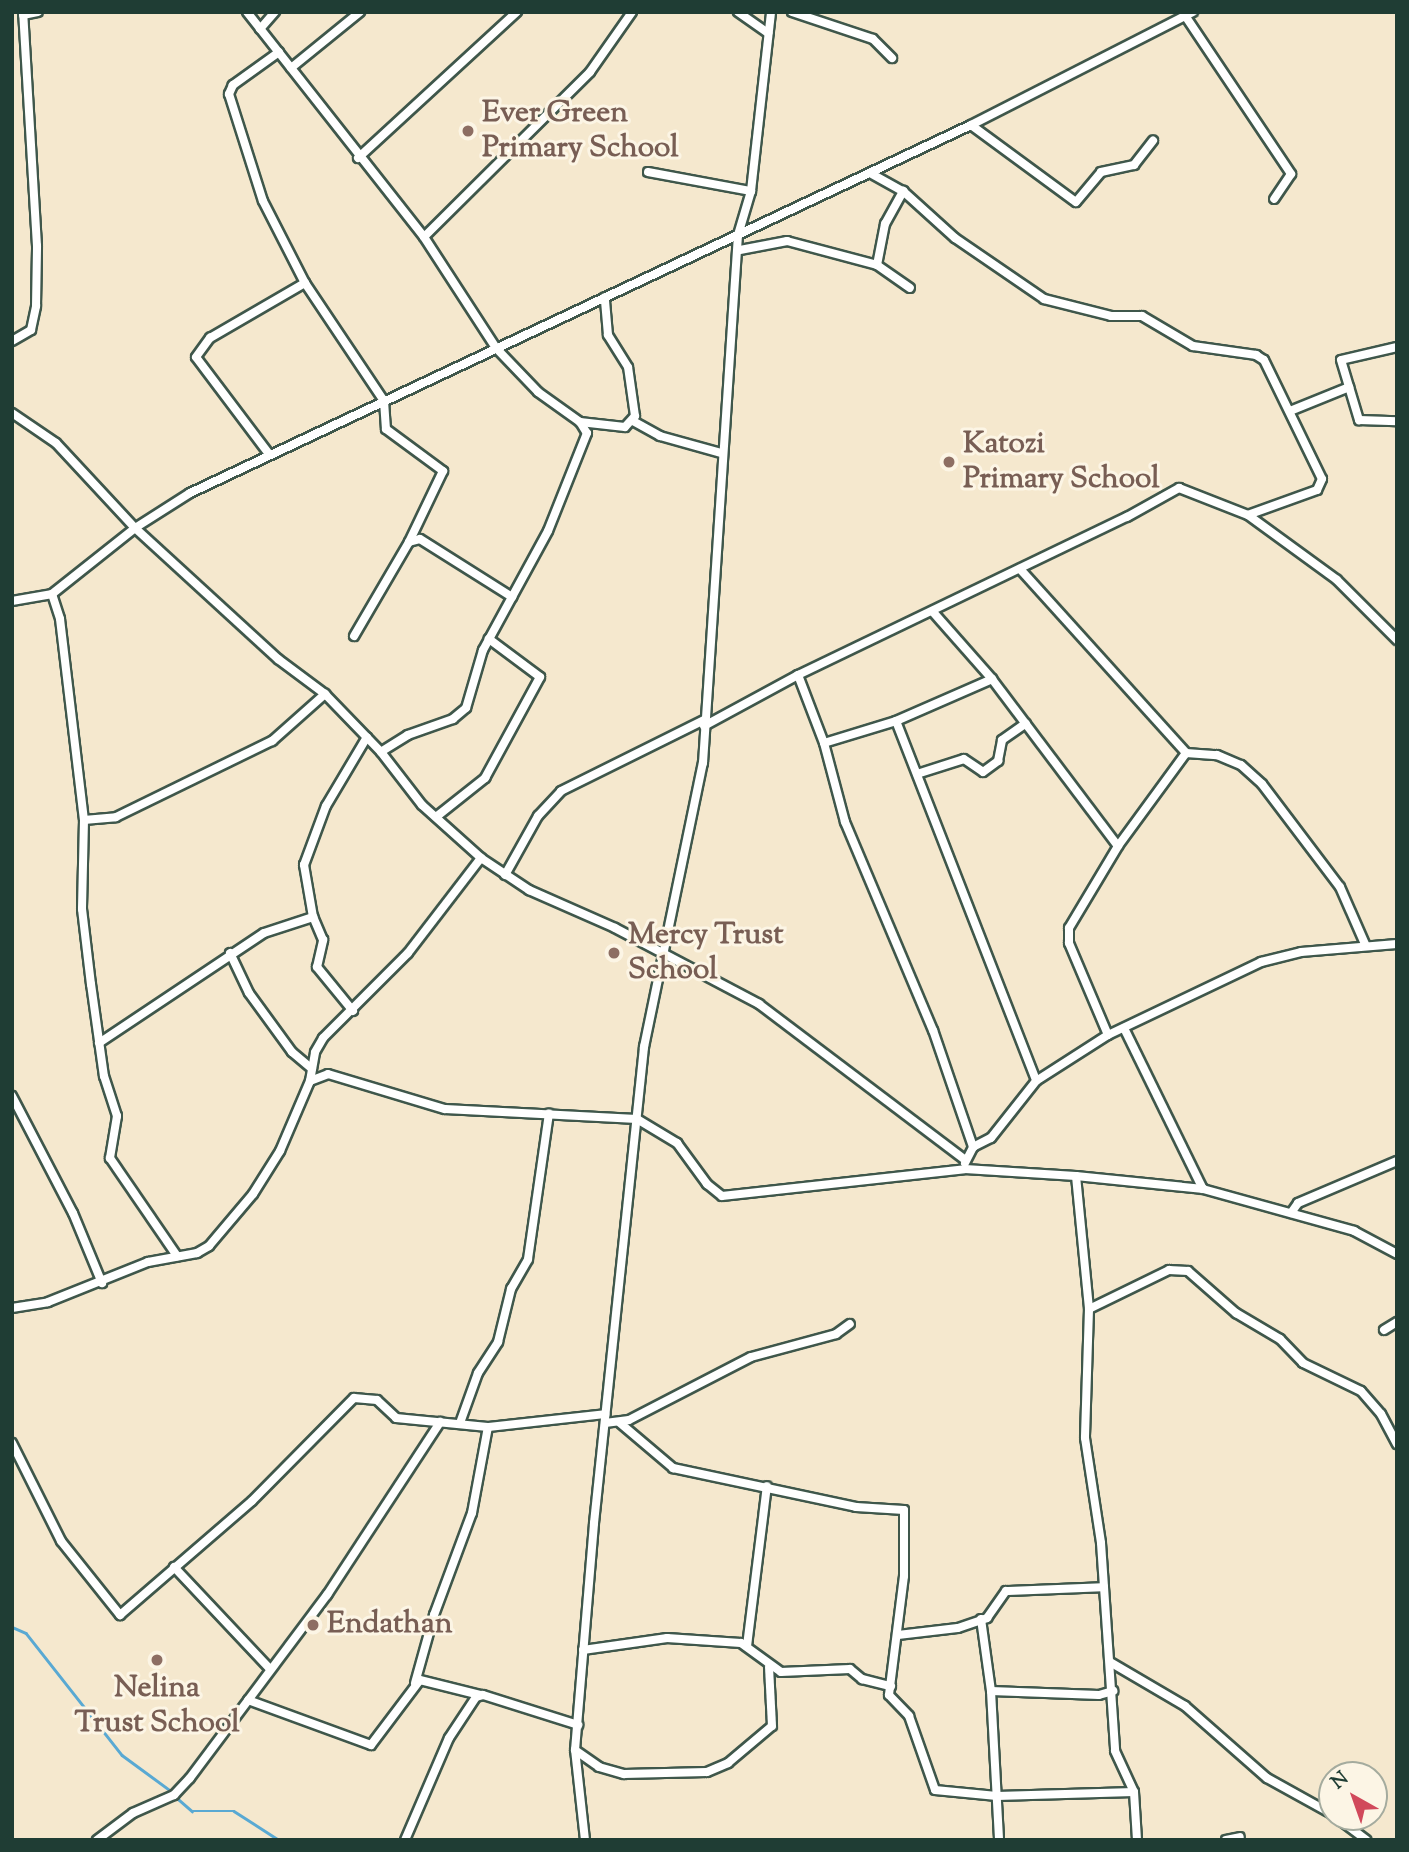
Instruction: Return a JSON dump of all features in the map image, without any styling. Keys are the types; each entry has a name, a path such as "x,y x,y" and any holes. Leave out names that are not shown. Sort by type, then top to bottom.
{"street":[{"path":"12,341 30,330 36,306 37,246 23,14 38,12"},
{"path":"247,12 358,158 424,237 496,348 538,392 580,422 587,433 563,497 489,639 462,712 401,738 381,752"},
{"path":"260,29 275,12"},
{"path":"291,68 360,12"},
{"path":"358,158 517,12"},
{"path":"424,237 590,72 632,12"},
{"path":"738,12 768,33"},
{"path":"585,1840 575,1750 605,1419 644,1047 699,802 721,453 740,250 738,235 751,191 771,12"},
{"path":"792,12 873,39 892,58"},
{"path":"14,600 52,594 135,528 190,493 971,125 1190,15 1291,174 1274,199"},
{"path":"279,52 233,85 229,101 262,201 305,283 384,401 389,433 443,471 409,542 354,636"},
{"path":"971,125 1076,202 1101,172 1134,165 1153,141"},
{"path":"648,172 751,191"},
{"path":"870,173 904,191 955,237 1044,299 1111,316 1142,316 1193,346 1260,357 1321,473 1321,484 1317,490 1248,515"},
{"path":"877,265 885,224 904,191"},
{"path":"740,250 779,240 877,265 910,288"},
{"path":"269,454 196,357 210,338 305,283"},
{"path":"605,297 610,340 624,358 631,379 633,421"},
{"path":"1397,347 1340,360 1362,422 1397,421"},
{"path":"1290,411 1349,387"},
{"path":"12,413 56,443 135,528 278,659 325,694 381,752 436,817 481,858 505,875 760,1004 965,1164"},
{"path":"633,421 653,434 721,453"},
{"path":"580,422 625,427 633,421"},
{"path":"505,875 538,816 561,791 1127,517 1175,488 1248,515 1337,580 1397,640"},
{"path":"409,542 420,539 512,597"},
{"path":"1020,569 1186,753 1217,755 1241,765 1262,784 1340,887 1365,944"},
{"path":"52,594 60,619 84,820 82,909 99,1043 117,1116 111,1161 177,1256"},
{"path":"933,612 992,679 1118,846"},
{"path":"436,817 485,778 540,677 489,639"},
{"path":"798,675 824,743 845,822 933,1030 973,1147"},
{"path":"824,743 896,721 992,679"},
{"path":"84,820 116,817 272,740 325,694"},
{"path":"896,721 1036,1080"},
{"path":"917,774 964,759 983,772 998,761 1002,740 1026,723"},
{"path":"353,1011 318,971 323,940 313,917 305,860 326,806 367,737"},
{"path":"1108,1035 1068,937 1075,916 1118,846 1186,753"},
{"path":"12,1308 48,1302 102,1283 148,1262 209,1246 253,1194 280,1151 310,1081 323,1038 353,1011 408,953 481,858"},
{"path":"99,1043 264,933 313,917"},
{"path":"965,1164 973,1147 991,1138 1036,1080 1108,1035 1261,962 1301,951 1365,944 1397,944"},
{"path":"230,954 249,993 292,1052 312,1069"},
{"path":"1124,1028 1203,1189"},
{"path":"310,1081 328,1074 346,1077 445,1109 637,1119 677,1143 707,1184 722,1196 965,1164 1203,1189 1354,1231 1397,1254"},
{"path":"12,1096 73,1213 102,1283"},
{"path":"460,1423 478,1373 498,1342 511,1289 528,1259 549,1114"},
{"path":"1291,1213 1298,1203 1397,1161"},
{"path":"1076,1176 1088,1309 1084,1437 1104,1587 1115,1751 1134,1792 1137,1840"},
{"path":"1088,1309 1169,1270 1188,1271 1236,1313 1280,1339 1303,1363 1361,1391 1397,1444"},
{"path":"1384,1330 1397,1322"},
{"path":"620,1423 751,1357 836,1334 850,1324"},
{"path":"12,1443 61,1541 117,1614 252,1501 354,1398 377,1400 396,1418 488,1427 605,1419 620,1423 673,1468 856,1507 904,1510 898,1635 889,1695 909,1716 934,1789 997,1796 1134,1792"},
{"path":"97,1840 133,1813 174,1795 327,1595 440,1422"},
{"path":"248,1700 371,1745 415,1683 434,1615 472,1513 488,1427"},
{"path":"747,1646 767,1486"},
{"path":"174,1567 270,1669"},
{"path":"898,1635 958,1628 981,1619 995,1613 1006,1591 1104,1587"},
{"path":"981,1619 991,1691 999,1840"},
{"path":"583,1650 667,1638 747,1646 769,1667 781,1672 850,1669 862,1679 891,1686"},
{"path":"1110,1662 1185,1706 1267,1778 1318,1806"},
{"path":"575,1750 599,1767 624,1773 707,1772 728,1763 772,1726 769,1667"},
{"path":"415,1683 427,1678 578,1725"},
{"path":"991,1691 1099,1695 1113,1691"},
{"path":"405,1840 449,1738 480,1695"},
{"path":"1226,1840 1240,1837"}],"waterway":[{"path":"12,1627 26,1633 122,1755 171,1791"},
{"path":"177,1798 192,1811 234,1811 279,1840"}],"place":[{"name":"Ever Green Primary School","path":"468,131"},
{"name":"Katozi Primary School","path":"949,462"},
{"name":"Mercy Trust School","path":"614,953"},
{"name":"Endathan","path":"313,1625"},
{"name":"Nelina Trust School","path":"157,1660"}]}
